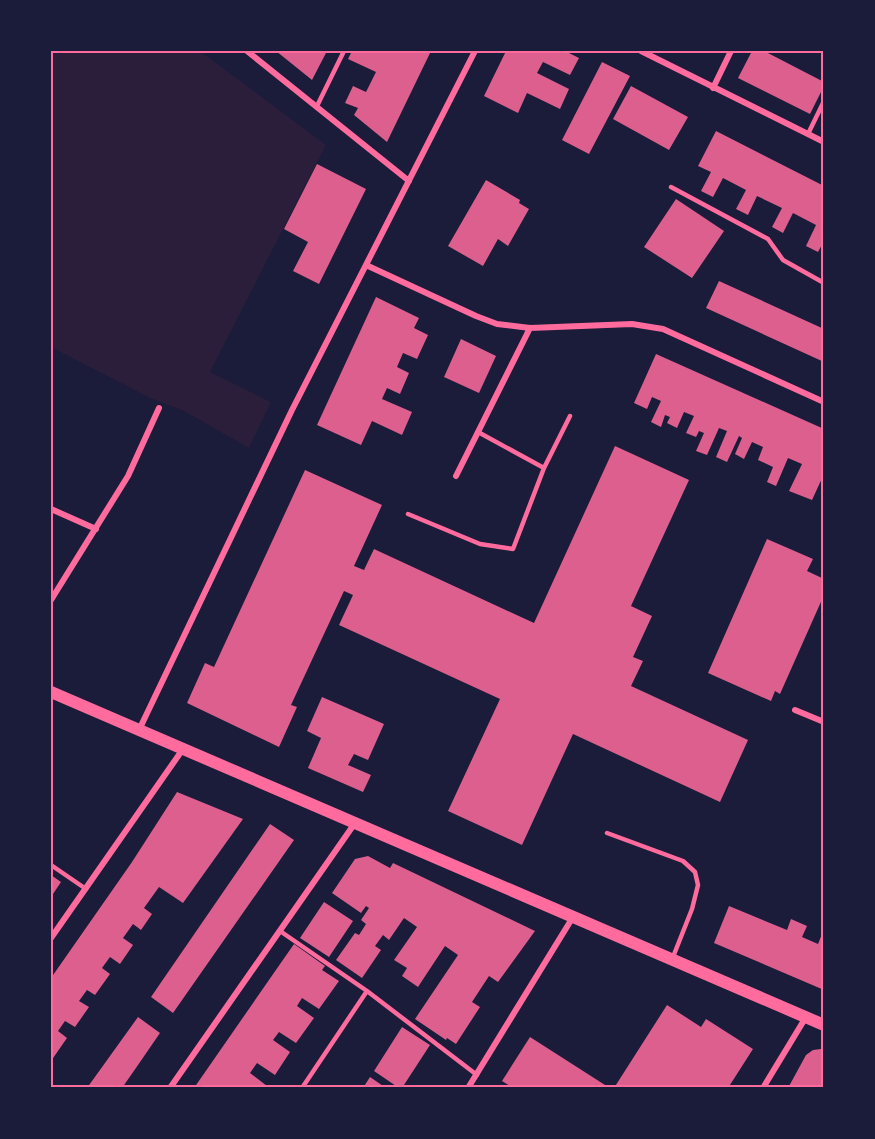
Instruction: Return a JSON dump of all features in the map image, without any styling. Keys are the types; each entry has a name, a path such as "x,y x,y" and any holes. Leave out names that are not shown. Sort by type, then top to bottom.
{"main road":[{"path":"51,692 824,1025"}],"street":[{"path":"247,51 410,181"},
{"path":"139,730 292,410 475,51"},
{"path":"640,51 824,142"},
{"path":"713,88 731,51"},
{"path":"366,265 497,324 530,328 632,324 663,329 824,402"},
{"path":"456,476 530,328"},
{"path":"51,600 128,476 159,408"},
{"path":"51,508 96,529"},
{"path":"795,710 823,720"},
{"path":"51,938 183,749"},
{"path":"170,1088 355,824"},
{"path":"468,1088 573,917"},
{"path":"763,1088 806,1017"}],"lane":[{"path":"317,106 344,51"},
{"path":"808,134 824,101"},
{"path":"671,187 768,239 783,260 824,283"},
{"path":"408,514 480,544 513,549 544,468 570,416"},
{"path":"478,432 544,468"},
{"path":"607,832 683,861 695,872 698,885 692,909 672,960"},
{"path":"51,865 86,889"},
{"path":"280,931 367,991 477,1075"},
{"path":"302,1088 367,991"}],"shaded area":[{"path":"51,51 200,51 326,145 210,372 271,402 249,448 184,411 150,398 51,347"}],"building":[{"path":"276,51 327,51 312,80"},
{"path":"352,51 431,51 387,142 354,115 358,108 345,103 353,86 366,92 376,72 348,59"},
{"path":"506,51 565,51 579,58 570,75 543,62 537,73 569,89 560,109 527,93 518,113 484,96"},
{"path":"752,51 764,51 824,82 810,114 738,78"},
{"path":"602,62 630,76 589,154 562,140"},
{"path":"631,86 688,117 669,150 613,119"},
{"path":"716,131 824,186 824,241 818,252 806,246 816,225 793,213 783,233 772,227 782,208 757,196 748,215 736,209 746,190 723,178 713,197 701,191 711,172 698,166"},
{"path":"317,164 366,189 319,284 293,271 308,242 284,229"},
{"path":"486,180 520,200 519,203 529,209 508,246 498,239 483,266 448,246"},
{"path":"676,199 724,231 692,278 644,247"},
{"path":"719,281 824,329 824,362 706,308"},
{"path":"376,297 419,318 414,328 428,335 417,359 403,353 397,367 409,373 400,394 387,388 382,399 412,412 402,435 372,421 361,445 317,425"},
{"path":"461,339 496,356 479,393 444,377"},
{"path":"656,354 824,429 824,474 812,500 789,491 802,464 788,458 776,486 767,482 773,467 758,460 763,447 752,442 744,459 735,454 742,438 739,436 727,462 716,457 727,431 719,428 707,455 696,451 704,433 699,431 696,437 686,433 694,416 684,412 677,428 667,423 670,417 665,415 661,427 651,422 661,401 652,397 647,409 634,403"},
{"path":"615,446 689,480 631,606 652,616 633,657 643,661 631,686 748,740 720,802 573,734 522,845 448,811 500,699 339,625 353,595 344,591 291,705 297,707 279,747 187,703 205,663 214,667 305,470 382,505 354,566 364,570 374,549 534,623"},
{"path":"767,539 813,559 807,571 824,579 824,595 780,694 775,691 771,701 708,673"},
{"path":"322,697 384,724 368,760 354,754 348,765 371,775 363,792 308,768 321,738 307,731"},
{"path":"177,792 243,819 183,903 159,887 144,908 152,914 141,930 133,924 123,938 133,945 120,964 110,957 102,968 110,974 95,995 87,990 79,1001 89,1007 75,1027 65,1021 58,1031 67,1038 51,1061 51,978 132,862"},
{"path":"270,824 294,840 173,1013 151,997"},
{"path":"368,856 390,868 393,863 535,931 498,982 489,976 472,1002 480,1007 456,1044 415,1019 458,955 445,946 418,987 402,976 407,968 394,960 417,927 404,918 389,940 383,935 375,946 381,950 362,978 336,960 355,933 359,935 366,924 361,920 369,908 366,906 361,913 332,893 355,859"},
{"path":"51,875 61,882 51,897"},
{"path":"324,902 353,921 329,957 300,938"},
{"path":"729,906 787,930 791,919 807,926 802,937 818,944 822,934 824,935 824,990 714,943"},
{"path":"294,944 325,966 322,970 339,981 319,1009 302,998 297,1006 314,1018 296,1043 279,1032 273,1040 290,1052 275,1075 257,1063 250,1073 267,1086 266,1088 194,1088"},
{"path":"667,1005 701,1027 706,1019 753,1049 728,1088 722,1086 721,1088 614,1088"},
{"path":"138,1017 160,1033 122,1088 87,1088"},
{"path":"402,1027 430,1045 402,1088 399,1088 374,1071"},
{"path":"530,1037 605,1085 603,1088 513,1088 502,1081"},
{"path":"813,1050 824,1050 824,1088 788,1088 806,1055"},
{"path":"370,1077 386,1088 363,1088"}]}
